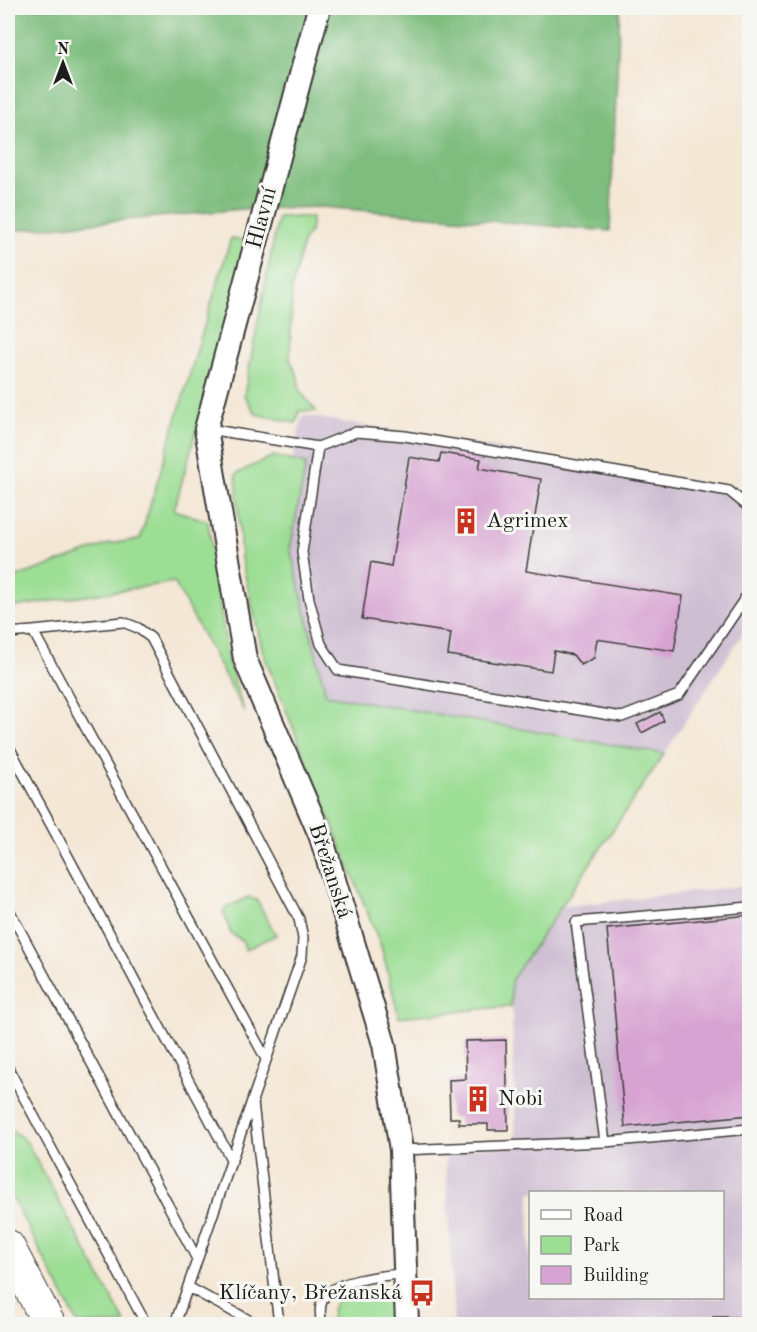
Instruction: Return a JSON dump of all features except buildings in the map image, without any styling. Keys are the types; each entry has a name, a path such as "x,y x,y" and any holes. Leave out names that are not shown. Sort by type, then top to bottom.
{"highway":[{"path":"8,1246 49,1324"}],"street":[{"name":"Hlavní","path":"206,429 319,8"},
{"name":"Břežanská","path":"206,429 245,659 321,837 384,1044 400,1150 407,1324"}],"lane":[{"path":"206,429 318,447 356,432 405,436 729,491 750,508"},
{"path":"318,447 302,552 309,599 321,645 338,670 622,717 679,695 750,591"},
{"path":"8,633 123,622 138,628 151,638 299,919 303,938 302,956 176,1324"},
{"path":"33,631 267,1059"},
{"path":"8,745 232,1161"},
{"path":"604,1142 576,922 750,907"},
{"path":"8,908 198,1260"},
{"path":"8,1068 146,1324"},
{"path":"253,1101 279,1324"},
{"path":"400,1150 604,1142 750,1129"},
{"path":"322,1324 319,1311 322,1299 330,1291 356,1281 383,1275 405,1274"},
{"path":"188,1287 256,1324"}],"shaded area":[{"path":"303,415 749,492 749,624 664,754 326,695 290,549 284,515 296,441"},
{"path":"749,885 749,1324 454,1324 445,1150 516,1146 511,981 560,907"}],"green space":[{"path":"8,8 620,8 610,231 322,207 243,209 8,231"},
{"path":"278,217 312,217 310,232 304,239 292,287 290,359 297,374 300,391 316,411 299,411 296,423 256,414 244,395"},
{"path":"231,238 249,242 174,510 208,521 228,661 244,711 174,582 8,608 8,580 109,544 140,539"},
{"path":"273,456 306,464 290,549 326,695 664,754 511,981 511,1006 399,1017 381,946 263,653 241,558 236,474"},
{"path":"248,897 257,900 276,935 245,950 243,941 231,934 223,910"},
{"path":"8,1127 26,1141 126,1324 78,1324 8,1189"},
{"path":"357,1291 376,1292 390,1304 390,1324 330,1324 333,1307 338,1297"}],"place":[{"name":"Agrimex","path":"466,521"},
{"name":"Nobi","path":"478,1099"},
{"name":"Klíčany, Břežanská","path":"422,1293"}]}
